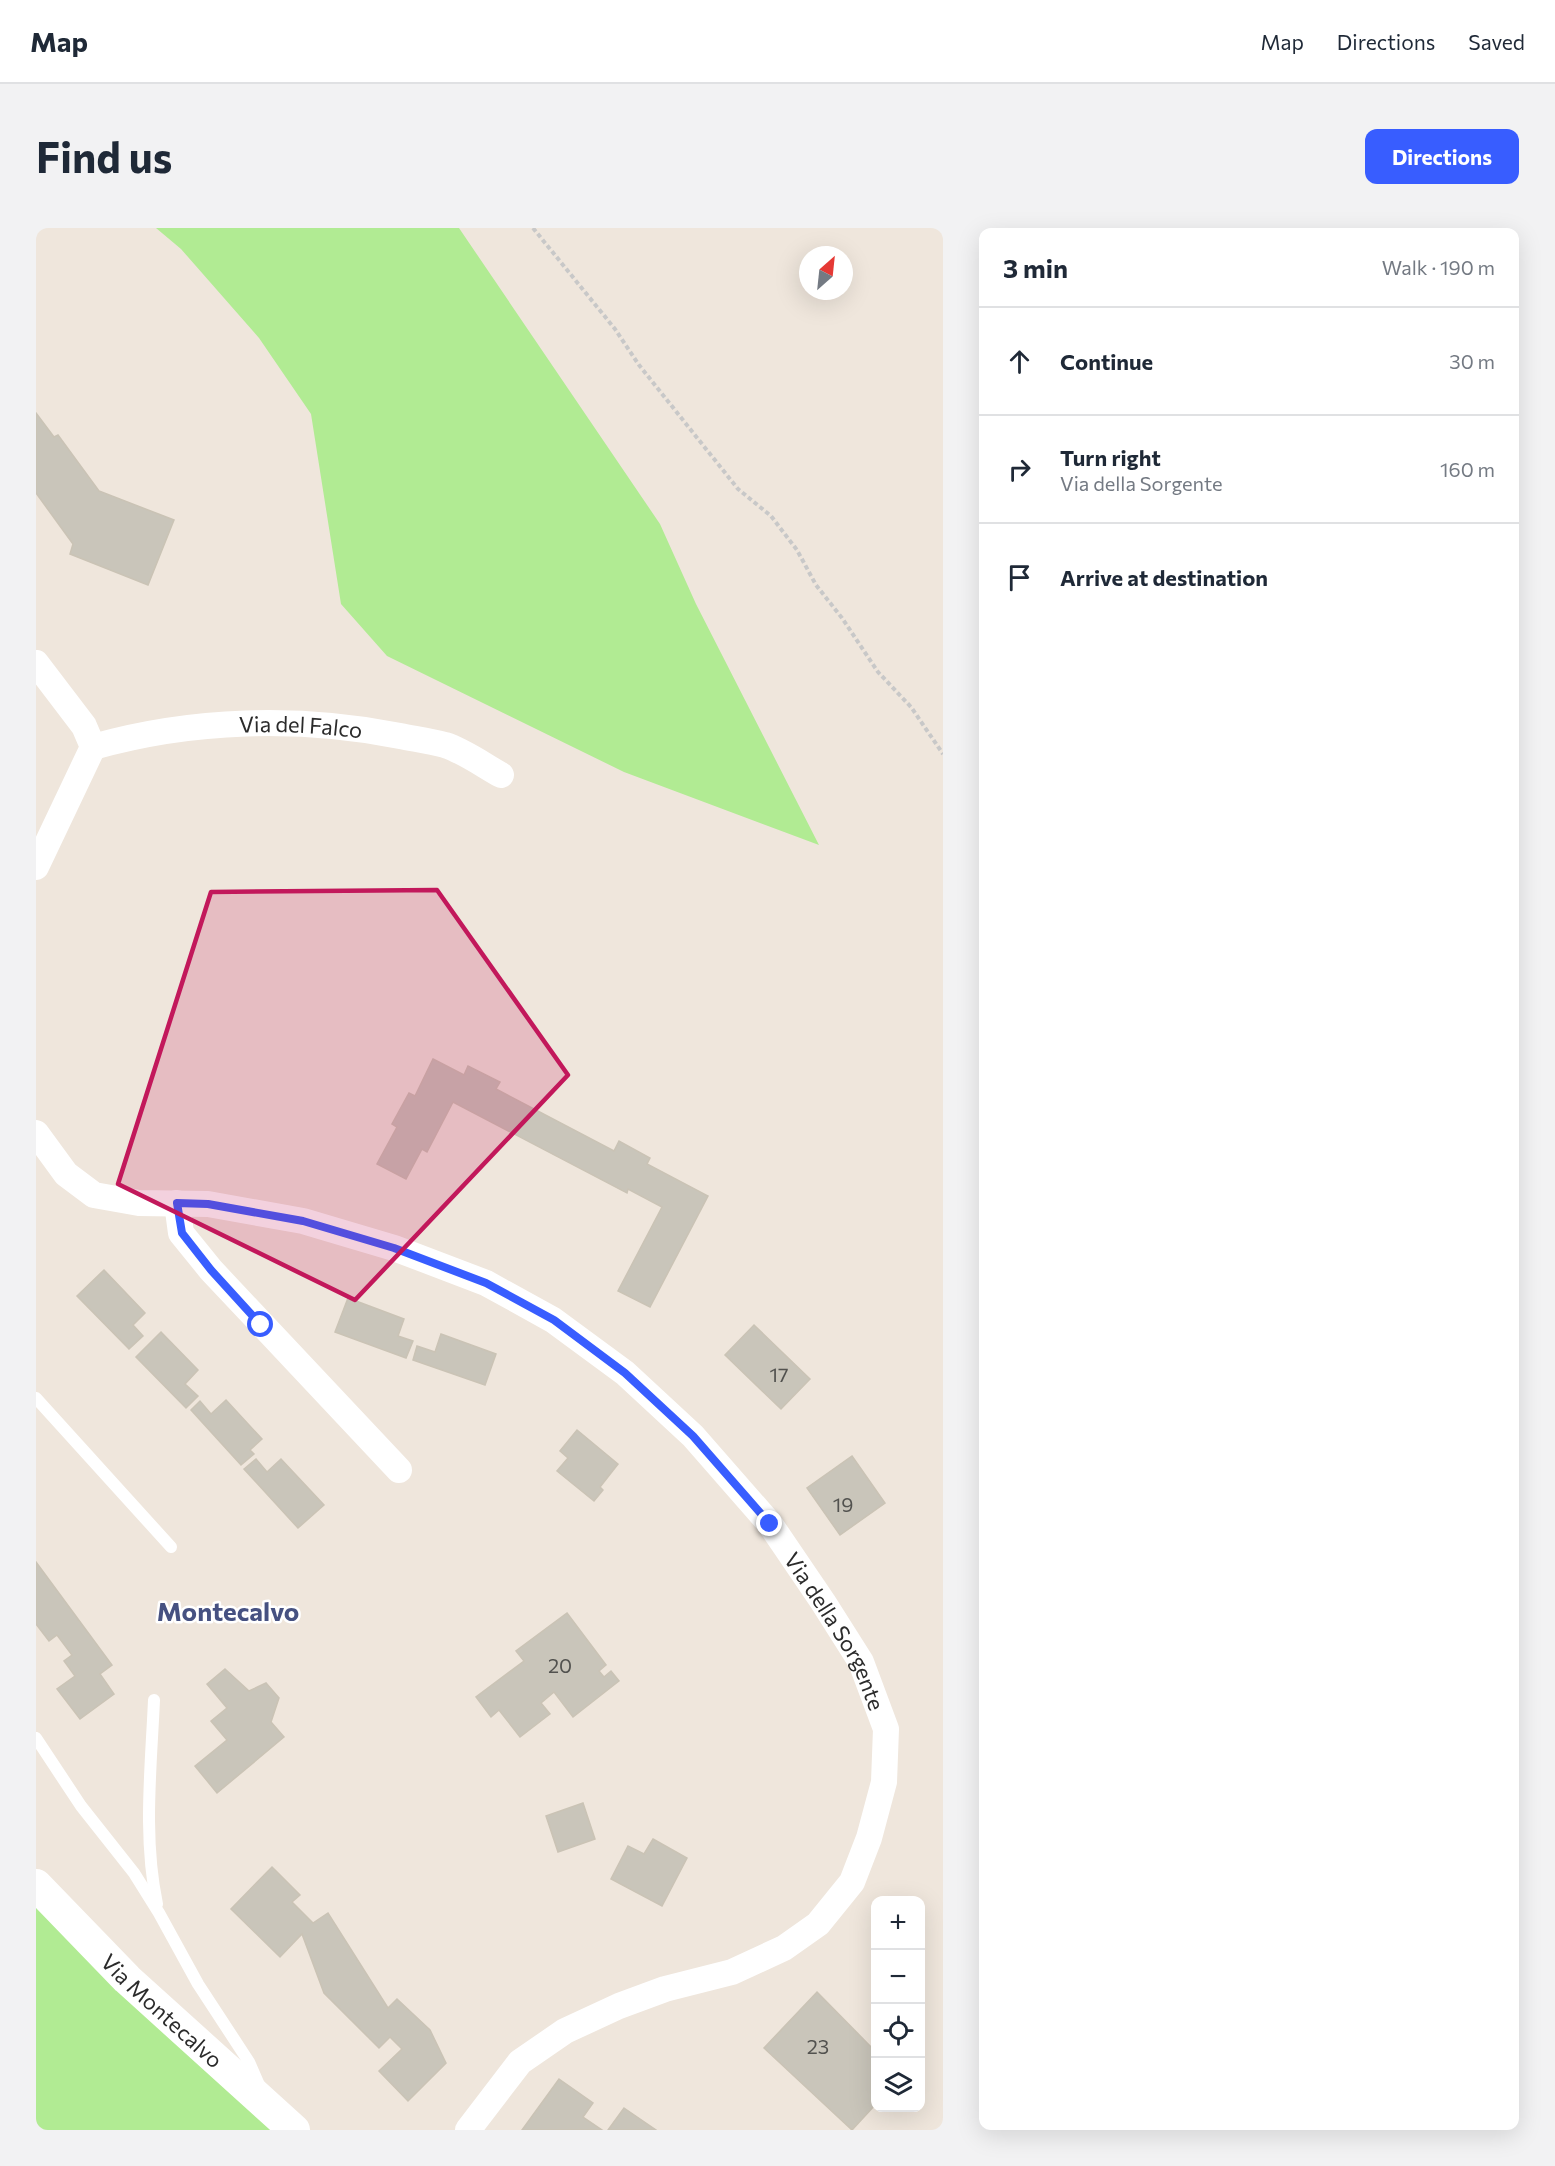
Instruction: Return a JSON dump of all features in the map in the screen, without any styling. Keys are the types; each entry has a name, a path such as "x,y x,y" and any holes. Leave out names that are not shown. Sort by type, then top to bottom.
{"street":[{"path":"36,663 84,726 93,747 36,867"},
{"name":"Via del Falco","path":"93,747 129,737 187,727 322,724 367,730 446,746 501,775"},
{"name":"Via della Sorgente","path":"36,1133 66,1174 94,1195 139,1203 208,1204 303,1221 394,1248 486,1283 554,1320 625,1373 693,1436 770,1524 824,1602 861,1662 886,1729 884,1782 869,1838 852,1882 818,1924 784,1948 732,1972 665,1989 619,2006 564,2031 520,2062 468,2130"},
{"path":"177,1203 182,1233 211,1270 399,1470"},
{"name":"Via Montecalvo","path":"36,1885 127,1978 294,2130"}],"lane":[{"path":"36,1398 171,1547"},
{"path":"154,1700 148,1838 152,1881 159,1914"},
{"path":"36,1738 81,1806 134,1873 198,1984 249,2062 270,2108"}],"path":[{"path":"533,228 615,328 639,365 738,489 771,516 797,550 816,585 842,618 878,672 911,707 943,754"}],"highlighted area":[{"path":"437,890 568,1075 355,1300 118,1184 211,892"}],"green space":[{"path":"156,228 459,228 660,524 696,604 819,845 624,772 387,656 341,604 311,414 259,338 181,249"},
{"path":"36,1896 280,2130 36,2130"}],"building":[{"path":"36,413 54,437 58,435 99,491 174,520 148,585 70,554 73,544 36,493"},
{"path":"433,1059 464,1075 468,1066 500,1082 496,1089 614,1151 619,1141 650,1158 647,1164 708,1196 650,1307 618,1291 662,1207 628,1189 627,1193 453,1102 427,1152 422,1149 406,1179 377,1164 397,1127 392,1124 409,1093 415,1096"},
{"path":"104,1270 145,1313 133,1325 143,1336 129,1349 77,1296"},
{"path":"348,1298 404,1319 398,1336 413,1341 406,1358 335,1332"},
{"path":"754,1325 810,1379 781,1409 725,1355"},
{"path":"161,1332 198,1370 185,1384 198,1396 186,1408 136,1357"},
{"path":"441,1334 496,1354 485,1385 413,1360 417,1346 435,1352"},
{"path":"226,1400 262,1439 250,1450 254,1454 241,1465 191,1410 200,1401 211,1414"},
{"path":"577,1430 618,1464 600,1487 603,1490 594,1501 557,1471 568,1458 560,1451"},
{"path":"852,1456 885,1503 840,1535 807,1488"},
{"path":"256,1459 267,1472 281,1459 324,1505 298,1528 244,1469"},
{"path":"36,1562 112,1665 100,1674 114,1694 80,1719 57,1689 75,1676 64,1661 72,1655 57,1635 49,1641 36,1624"},
{"path":"567,1613 606,1665 599,1671 604,1677 611,1671 619,1681 573,1717 554,1692 541,1703 550,1714 520,1737 499,1710 491,1717 476,1697 524,1661 516,1651"},
{"path":"225,1669 249,1691 266,1683 279,1698 271,1722 284,1737 217,1793 195,1766 227,1740 211,1721 227,1708 207,1684"},
{"path":"583,1803 595,1839 558,1852 546,1816"},
{"path":"653,1839 687,1858 662,1906 611,1879 628,1846 644,1854"},
{"path":"272,1867 300,1895 292,1902 313,1923 328,1913 388,2008 397,1999 430,2030 446,2063 408,2101 379,2071 402,2049 390,2037 379,2048 324,1993 302,1934 280,1957 231,1909"},
{"path":"817,1992 871,2047 871,2109 852,2130 764,2048"},
{"path":"559,2079 593,2103 583,2117 602,2130 522,2130"},
{"path":"624,2108 656,2130 608,2130"}],"district":[{"name":"Montecalvo","path":"228,1610"}],"route":[{"path":"261,1325 211,1270 182,1233 177,1203 208,1204 303,1221 394,1248 486,1283 554,1320 625,1373 693,1436 770,1524"}]}
